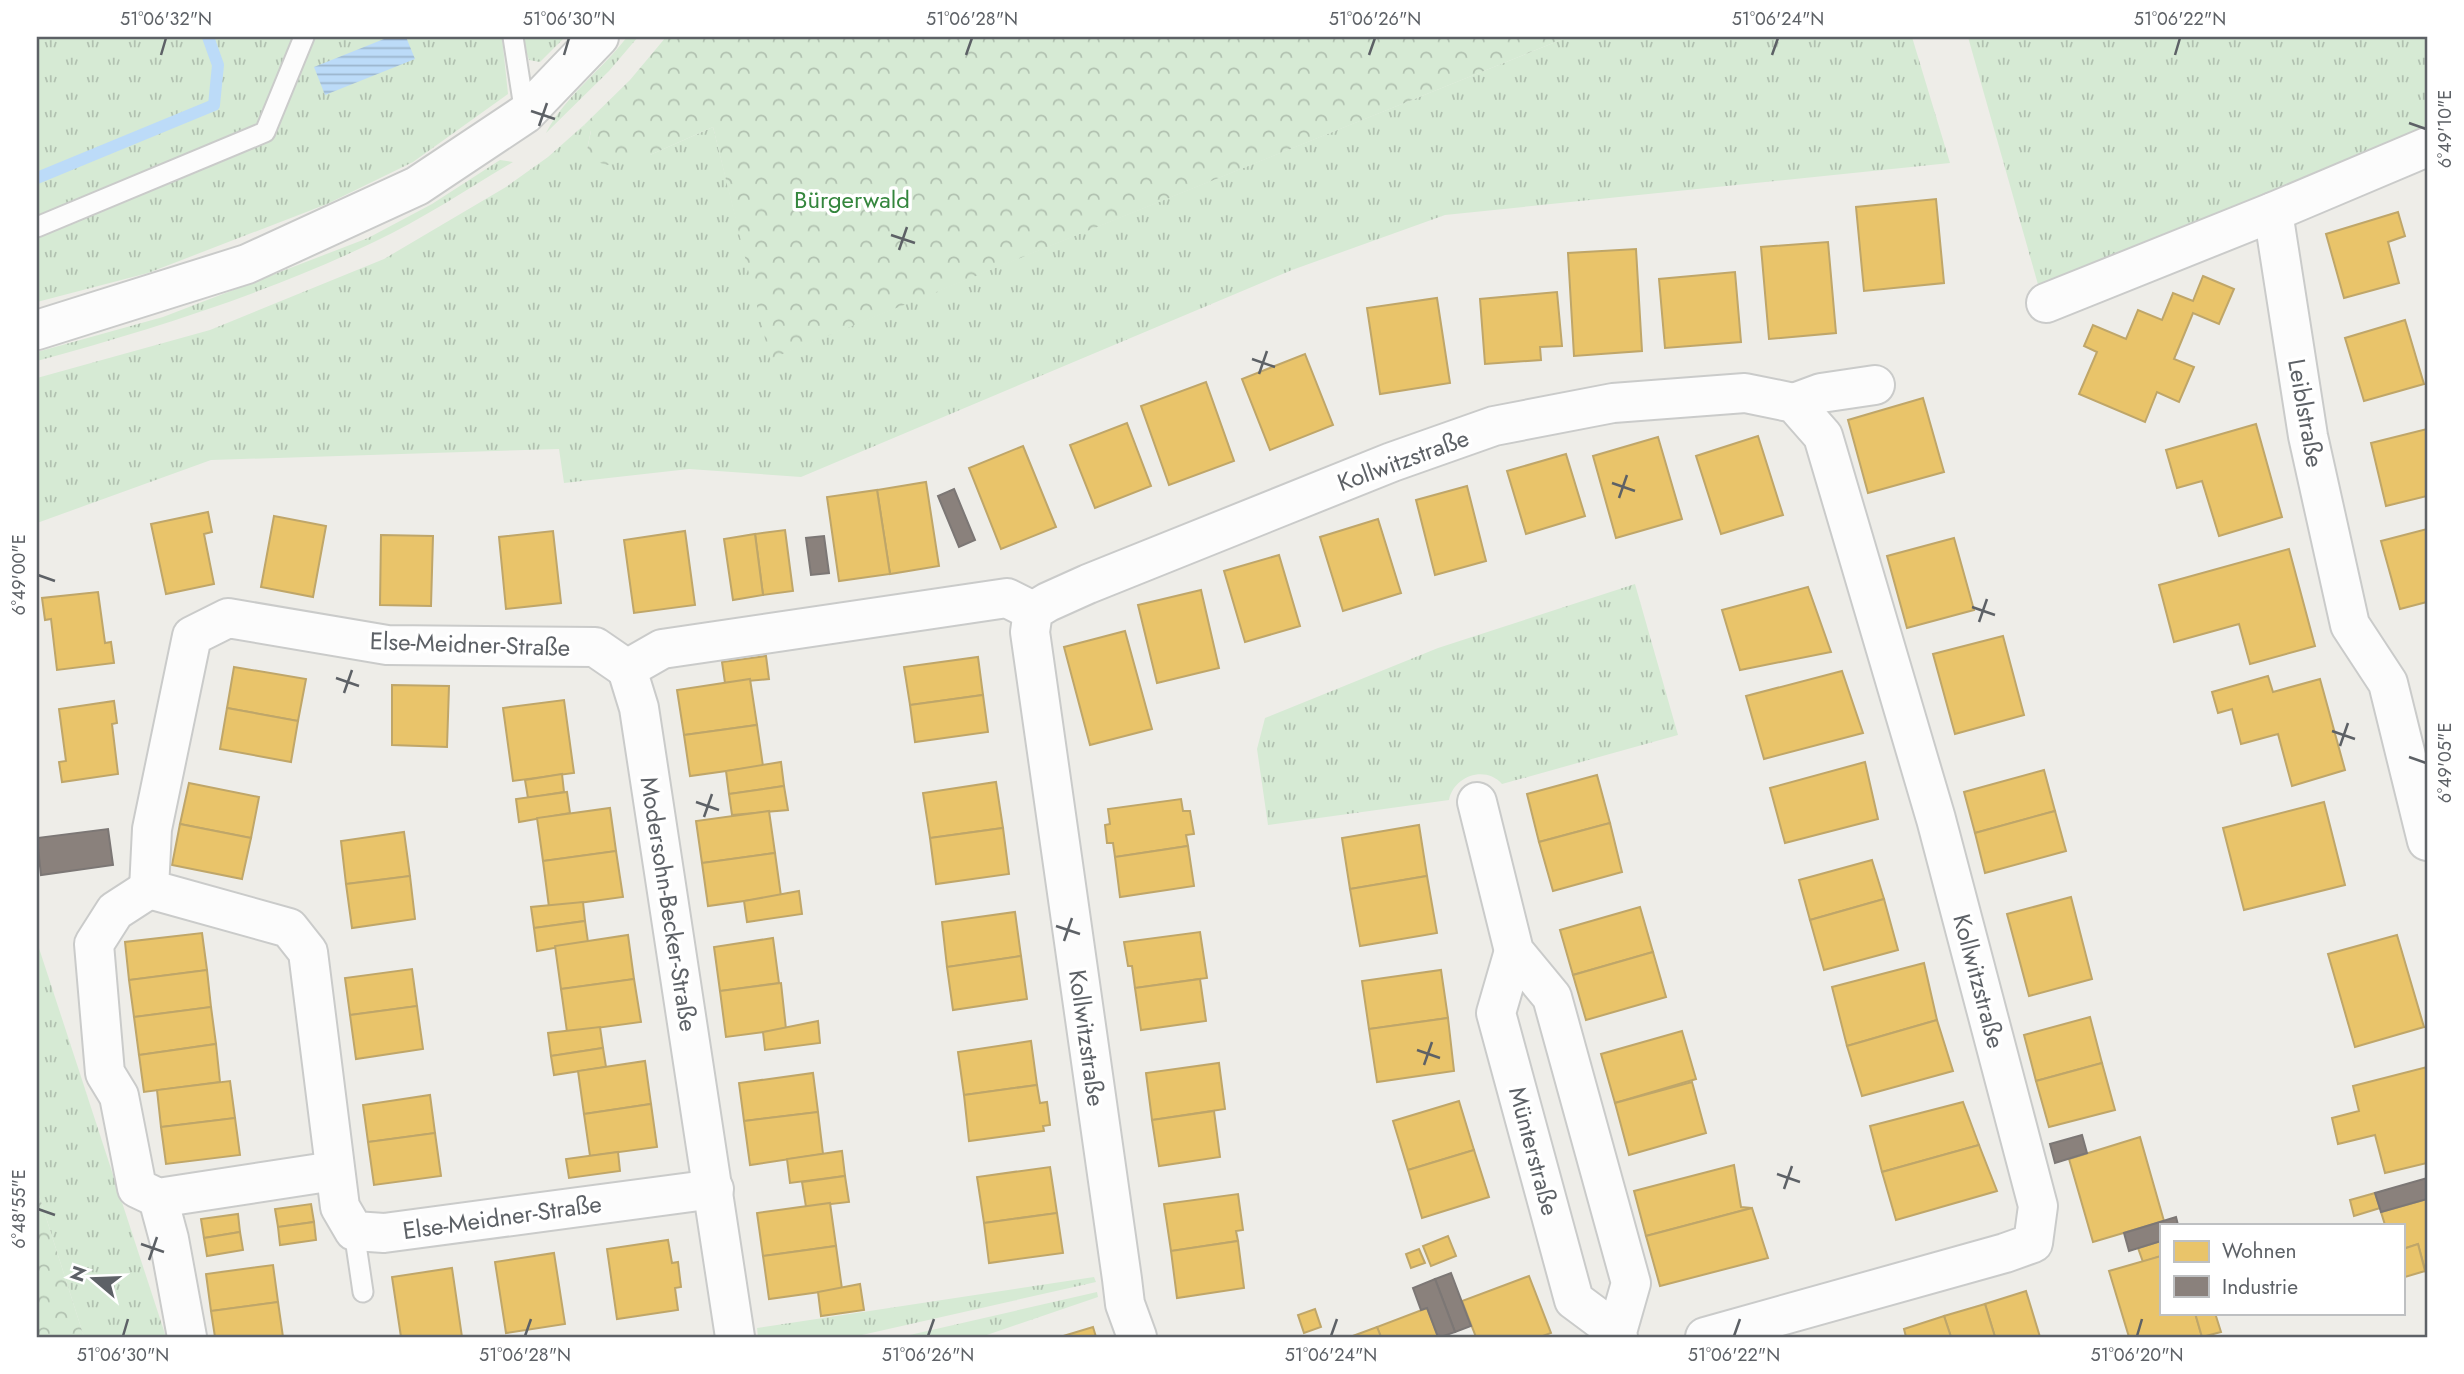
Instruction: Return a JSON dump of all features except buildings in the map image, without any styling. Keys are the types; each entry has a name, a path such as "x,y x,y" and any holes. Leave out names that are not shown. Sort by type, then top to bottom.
{"street":[{"path":"37,330 247,264 417,186 525,114 599,37"},
{"path":"2046,303 2427,147"},
{"name":"Leiblstraße","path":"2273,212 2308,436 2350,625 2388,683 2427,841"},
{"name":"Kollwitzstraße","path":"1137,1337 1125,1304 1030,632 1033,611 1088,584 1379,467 1494,426 1613,404 1745,393 1794,403 1821,393 1875,385"},
{"name":"Kollwitzstraße","path":"1705,1337 2033,1243 2038,1206 1936,819 1826,449 1822,436 1794,403"},
{"path":"627,668 662,649 1007,598 1033,611"},
{"name":"Else-Meidner-Straße","path":"149,889 152,829 192,636 228,618 387,645 595,647 627,668"},
{"name":"Modersohn-Becker-Straße","path":"627,668 639,708 735,1337"},
{"name":"Münterstraße","path":"1477,802 1514,951 1552,996 1631,1283 1618,1335 1574,1300 1496,1013 1514,951"},
{"path":"334,1171 158,1198 136,1188 119,1096 105,1073 94,944 115,911 149,889 289,928 309,952 334,1171 340,1207 354,1231"},
{"name":"Else-Meidner-Straße","path":"354,1231 384,1233 713,1189"},
{"path":"158,1198 169,1239 187,1337"}],"lane":[{"path":"37,227 265,132 304,37"},
{"path":"513,37 525,114"},
{"path":"354,1231 363,1292"}],"green space":[{"path":"37,37 502,37 508,94 413,162 327,204 148,273 37,302"},
{"path":"521,37 565,37 540,62 529,60"},
{"path":"627,37 638,37 609,71 546,133 573,95"},
{"name":"Bürgerwald","path":"666,37 1568,37 770,359 713,127 650,155 607,165 591,160 587,150 591,131 584,125 630,80"},
{"path":"1568,37 1912,37 1950,163 1445,215 1292,270 801,477 689,469 564,483 559,449 211,460 37,523 37,378 210,330 384,259 506,187 548,157 584,125 591,130 587,150 650,155 713,127 771,358"},
{"path":"1968,37 2427,37 2427,127 2039,288"},
{"path":"500,160 513,162 410,224 293,278 208,309 37,361 37,352 163,317 368,238 432,204"},
{"path":"1635,584 1678,735 1502,784 1487,775 1471,776 1457,785 1449,800 1268,825 1257,749 1265,718 1438,648"},
{"path":"37,942 166,1337 84,1337 37,1189"},
{"path":"37,1189 84,1337 37,1337"},
{"path":"1094,1277 1096,1282 853,1337 758,1337 757,1328"},
{"path":"1097,1292 1098,1297 981,1337 901,1337"}],"water":[{"path":"389,37 406,37 415,59 325,95 314,67"}],"waterway":[{"path":"37,178 214,105 218,65 208,37"}]}
